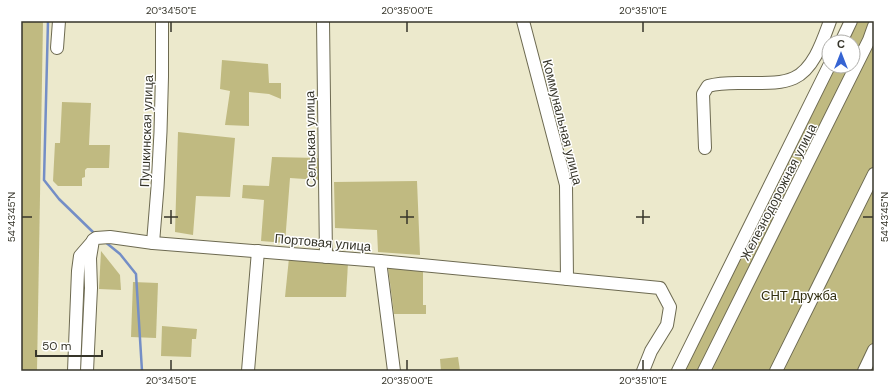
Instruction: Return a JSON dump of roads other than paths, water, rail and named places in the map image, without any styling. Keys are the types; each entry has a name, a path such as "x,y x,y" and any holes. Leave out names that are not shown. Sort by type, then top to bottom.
{"street":[{"path":"57,48 58,21"},
{"name":"Пушкинская улица","path":"153,243 158,187 162,86 162,21"},
{"name":"Сельская улица","path":"323,21 326,257"},
{"name":"Коммунальная улица","path":"523,21 566,185 567,279"},
{"path":"705,148 703,94 708,86 719,83 771,83 795,78 808,66 822,41 830,21"},
{"path":"845,34 851,21"},
{"name":"Железнодорожная улица","path":"704,371 866,47 874,26"},
{"path":"678,371 825,74"},
{"path":"776,371 874,174"},
{"name":"Портовая улица","path":"94,239 110,237 153,243 380,261 660,288 670,307 667,325 651,351 643,371"},
{"path":"74,371 78,271 80,256 94,239"},
{"path":"87,371 91,288 90,258 94,239"},
{"path":"248,371 258,251"},
{"path":"380,261 394,371"},
{"path":"864,371 874,350"}],"waterway":[{"path":"48,21 44,180 59,199 95,234"},
{"path":"104,241 120,254 136,274 142,371"}],"park label":[{"name":"СНТ Дружба","path":"799,295"}]}
